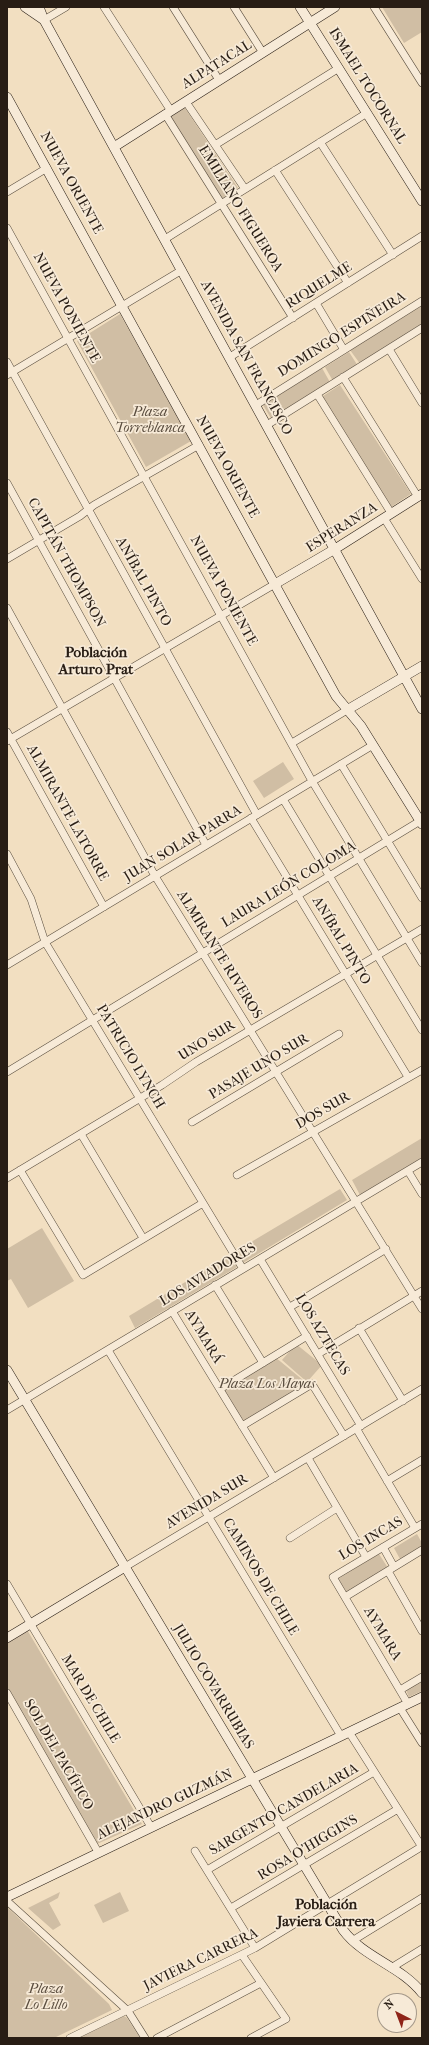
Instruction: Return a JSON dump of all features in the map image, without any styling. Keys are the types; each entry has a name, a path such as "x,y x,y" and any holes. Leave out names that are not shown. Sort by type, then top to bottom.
{"main road":[{"name":"AVENIDA SAN FRANCISCO","path":"25,7 44,20"},
{"name":"AVENIDA SAN FRANCISCO","path":"39,7 44,20 422,709"},
{"name":"ISMAEL TOCORNAL","path":"300,7 422,201"},
{"name":"ALPATACAL","path":"114,147 335,7"},
{"name":"NUEVA ORIENTE","path":"7,97 123,305 336,696 361,726 421,822"},
{"name":"ESPERANZA","path":"275,584 335,549 420,495"},
{"path":"347,710 422,666"},
{"name":"JULIO COVARRUBIAS","path":"7,1370 328,1905 352,1941 365,1952 411,1982 422,1993"},
{"name":"AVENIDA SUR","path":"7,1638 125,1567"},
{"name":"ALEJANDRO GUZMÁN","path":"7,1897 422,1697"}],"street":[{"path":"44,20 66,7"},
{"name":"EMILIANO FIGUEROA","path":"104,7 221,204 293,318"},
{"path":"172,7 219,80"},
{"path":"234,7 263,53"},
{"path":"374,7 422,83"},
{"path":"215,146 339,68"},
{"name":"EMILIANO FIGUEROA","path":"186,102 245,189"},
{"path":"165,239 367,113"},
{"path":"320,142 393,254"},
{"path":"7,192 47,168"},
{"path":"275,170 348,283"},
{"name":"NUEVA PONIENTE","path":"7,228 312,781 422,963"},
{"name":"RIQUELME","path":"230,357 422,236"},
{"path":"10,373 182,270"},
{"name":"DOMINGO ESPIÑEIRA","path":"256,405 422,300"},
{"path":"316,303 344,350"},
{"path":"267,425 422,328"},
{"path":"389,349 422,403"},
{"name":"ANÍBAL PINTO","path":"7,362 10,373 165,648 254,816 298,895 408,1078"},
{"path":"343,377 420,495"},
{"path":"317,394 388,516 422,579"},
{"path":"7,559 88,509 199,445"},
{"name":"CAPITÁN THOMPSON","path":"7,483 206,845"},
{"path":"9,740 275,584"},
{"name":"ALMIRANTE RIVEROS","path":"7,608 155,876 357,1201 422,1309"},
{"path":"292,743 347,710"},
{"name":"ALMIRANTE LATORRE","path":"7,732 9,740 104,907"},
{"name":"JUAN SOLAR PARRA","path":"7,966 373,745"},
{"path":"341,764 422,898"},
{"path":"282,799 422,1030"},
{"name":"LAURA LEÓN COLOMA","path":"7,1072 329,876 421,822"},
{"name":"PATRICIO LYNCH","path":"7,854 31,899 45,942 243,1269"},
{"name":"UNO SUR","path":"7,1178 140,1099 196,1062 422,929"},
{"name":"PASAJE UNO SUR","path":"192,1122 339,1034"},
{"name":"DOS SUR","path":"237,1175 422,1070"},
{"path":"81,1134 143,1238"},
{"name":"LOS AVIADORES","path":"7,1410 422,1162"},
{"path":"20,1170 83,1275 203,1203"},
{"path":"408,1171 422,1194"},
{"path":"290,1308 386,1249"},
{"name":"LOS AZTECAS","path":"260,1259 318,1354 387,1481 420,1526"},
{"path":"216,1286 263,1363"},
{"path":"318,1354 422,1290"},
{"name":"AYMARÁ","path":"172,1311 274,1478"},
{"path":"359,1328 403,1401"},
{"path":"220,1389 307,1336"},
{"name":"CAMINOS DE CHILE","path":"108,1350 209,1517 345,1734 374,1772 422,1847"},
{"path":"242,1426 312,1384 344,1436"},
{"name":"AVENIDA SUR","path":"125,1567 422,1389"},
{"path":"308,1458 366,1557"},
{"path":"387,1481 422,1460"},
{"path":"290,1538 337,1508"},
{"name":"LOS INCAS","path":"333,1577 420,1526"},
{"path":"383,1547 391,1569 422,1631"},
{"path":"345,1597 422,1550"},
{"name":"AYMARA","path":"333,1577 400,1690 404,1706 422,1743"},
{"name":"MAR DE CHILE","path":"7,1584 151,1827"},
{"path":"400,1690 422,1677"},
{"name":"SOL DEL PACÍFICO","path":"7,1693 98,1852"},
{"name":"SARGENTO CANDELARIA","path":"207,1870 374,1772"},
{"name":"ROSA O'HIGGINS","path":"230,1908 398,1809"},
{"name":"JAVIERA CARRERA","path":"70,2038 255,1948 422,1847"},
{"path":"195,1851 255,1948"},
{"path":"352,1941 422,1898"},
{"path":"7,1901 128,2011 145,2038"},
{"path":"391,1968 422,1949"},
{"path":"242,1955 286,2019 251,2038"},
{"path":"157,2038 261,1983"}],"green space":[{"path":"382,7 422,7 422,32 404,43"},
{"path":"185,108 238,188 222,199 170,117"},
{"path":"422,306 422,326 361,365 350,350"},
{"name":"Plaza Torreblanca","path":"120,314 191,441 146,467 77,341"},
{"path":"349,352 358,366 333,381 325,367"},
{"path":"322,368 331,384 272,420 263,405"},
{"path":"340,385 411,494 391,507 320,398"},
{"path":"283,762 294,779 264,798 253,781"},
{"path":"422,1138 422,1158 360,1195 352,1180"},
{"path":"340,1189 347,1200 243,1263 236,1251"},
{"path":"42,1228 74,1281 28,1308 11,1279 7,1281 7,1249"},
{"path":"230,1255 237,1267 135,1328 129,1316"},
{"path":"296,1344 322,1365 307,1382 282,1360"},
{"name":"Plaza Los Mayas","path":"275,1357 309,1385 242,1424 221,1389"},
{"path":"417,1534 422,1543 422,1547 400,1559 394,1548"},
{"path":"379,1554 388,1568 347,1593 338,1579"},
{"path":"26,1628 142,1824 97,1844 7,1687 7,1640"},
{"path":"422,1680 422,1691 409,1697 406,1690"},
{"path":"60,1892 58,1898 49,1903 61,1925 53,1930 28,1908"},
{"path":"120,1892 129,1911 103,1923 94,1905"},
{"name":"Plaza Lo Lillo","path":"7,1907 109,2004 112,2010 54,2038 7,2038"},
{"path":"124,2016 127,2018 140,2038 78,2038"}],"district":[{"name":"Población Arturo Prat","path":"96,662"},
{"name":"Población Javiera Carrera","path":"326,1914"}]}
